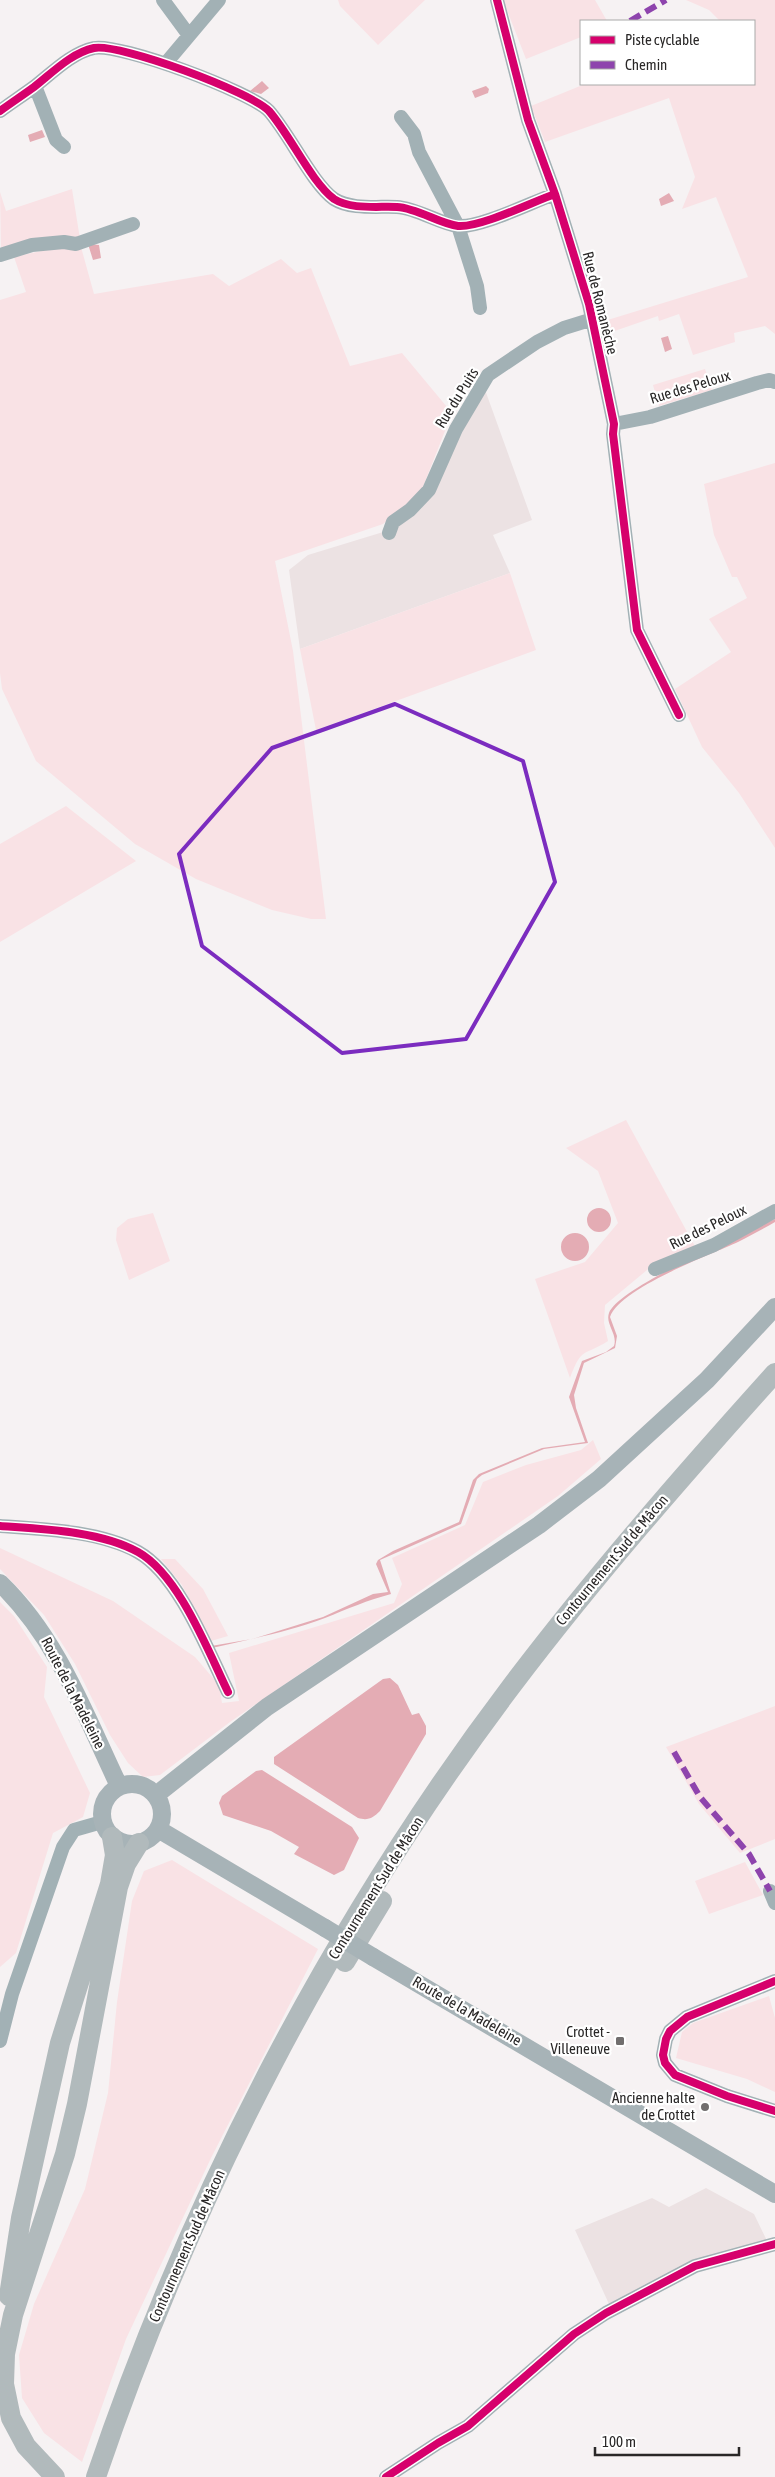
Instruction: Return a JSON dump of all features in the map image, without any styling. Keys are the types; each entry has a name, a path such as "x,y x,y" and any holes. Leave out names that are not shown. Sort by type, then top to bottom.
{"highway":[{"name":"Contournement Sud de Mâcon","path":"96,2477 142,2351 212,2188 273,2064 349,1928 436,1793 511,1686 615,1556 775,1372"},
{"name":"Contournement Sud de Mâcon","path":"110,2477 156,2351 212,2221 289,2063 352,1949 452,1792 539,1672 621,1569 775,1392"},
{"path":"0,2334 7,2307 21,2218 60,2043 110,1884 115,1855 107,1830"},
{"path":"55,2477 26,2446 11,2418 4,2384 5,2354 13,2315 64,2154 77,2104 118,1887 126,1864 139,1843"}],"main road":[{"path":"156,1795 267,1707 539,1525 599,1479 694,1393 775,1307"},
{"name":"Route de la Madeleine","path":"0,1583 24,1608 55,1653 119,1786"},
{"path":"135,1783 150,1789 156,1795 162,1811 158,1828 154,1835 139,1843 122,1843 107,1830 104,1801 119,1786 135,1783"},
{"name":"Route de la Madeleine","path":"158,1828 775,2194"}],"street":[{"path":"163,0 188,34"},
{"path":"166,63 218,0"},
{"name":"Rue de Romanèche","path":"497,0 528,120 555,194 593,319 614,424 614,443 637,630 679,715"},
{"path":"0,111 79,53 95,48 114,50 166,63 245,97 267,109 286,131 324,190 336,200 351,205 400,207 458,226 485,220 555,194"},
{"path":"35,86 56,140 64,147"},
{"path":"401,117 414,134 419,152 458,226 476,286 480,308"},
{"path":"0,256 32,245 64,242 76,244 133,224"},
{"name":"Rue du Puits","path":"389,533 393,522 410,510 429,490 436,470 456,428 488,375 536,342 564,328 593,319"},
{"name":"Rue des Peloux","path":"614,424 650,417 757,383 769,380 775,382"},
{"name":"Rue des Peloux","path":"655,1269 714,1246 775,1211"},
{"path":"0,1526 98,1537 140,1553 160,1571 180,1595 228,1692"},
{"path":"0,2041 12,1994 63,1847 74,1830 107,1830"},
{"path":"775,1981 687,2017 677,2024 666,2039 663,2054 665,2063 675,2075 727,2096 775,2111"},
{"path":"386,2477 468,2426 574,2334 606,2313 695,2266 775,2244"}],"highlighted area":[{"path":"395,704 523,761 555,882 466,1039 342,1053 202,946 179,854 272,748"}],"shaded area":[{"path":"338,0 425,0 378,45 340,6"},
{"path":"503,0 595,0 606,20 580,20 580,37 526,59"},
{"path":"686,0 775,0 775,334 765,326 734,333 735,342 693,355 679,314 659,321 658,316 603,335 601,322 748,277 716,197 682,209 695,177 669,98 545,142 531,106 583,85 755,85 755,20 719,20 709,10"},
{"path":"262,81 269,88 261,94 250,91"},
{"path":"486,86 489,89 488,93 475,98 472,91"},
{"path":"42,130 45,137 30,142 28,135"},
{"path":"72,189 80,239 49,238 1,250 0,192 6,211"},
{"path":"669,193 674,201 661,206 659,199"},
{"path":"88,244 99,245 101,258 93,260"},
{"path":"81,247 94,294 213,274 229,286 281,259 297,273 311,268 350,366 402,353 452,413 421,492 383,524 275,561 293,651 326,919 311,919 272,910 196,879 135,844 36,761 2,689 0,673 0,300 26,292 14,257 50,249"},
{"path":"668,336 672,349 665,352 661,338"},
{"path":"705,369 712,390 659,406 653,385"},
{"path":"484,387 532,520 493,535 510,573 300,649 289,570 308,555 393,529 421,509"},
{"path":"775,463 775,848 739,793 702,747 675,689 731,652 709,619 747,598 737,577 732,577 714,535 704,484"},
{"path":"510,573 536,650 316,730 300,649"},
{"path":"66,806 136,861 0,942 0,844"},
{"path":"626,1120 697,1250 653,1265 605,1305 604,1323 608,1341 581,1356 570,1378 535,1279 585,1262 618,1223 598,1171 566,1148"},
{"path":"599,1208 608,1211 611,1220 608,1229 599,1232 590,1229 587,1220 590,1211"},
{"path":"153,1213 170,1261 129,1280 116,1240 117,1228 128,1219"},
{"path":"775,1219 775,1222 743,1240 648,1284 617,1306 610,1317 617,1336 615,1348 584,1363 574,1395 576,1408 588,1443 544,1449 482,1475 477,1479 461,1524 380,1560 391,1594 311,1623 253,1639 323,1617 373,1594 388,1592 376,1564 378,1560 393,1551 459,1522 473,1480 479,1474 542,1448 585,1442 569,1397 582,1361 606,1352 614,1346 614,1337 608,1317 618,1302 635,1289 684,1262"},
{"path":"575,1233 585,1237 589,1247 585,1257 575,1261 565,1257 561,1247 565,1237"},
{"path":"593,1440 601,1459 558,1496 230,1722 160,1775 143,1777 128,1763 110,1735 75,1664 44,1615 0,1569 0,1548 113,1601 195,1657 219,1685 222,1703 239,1701 229,1653 394,1603 402,1584 392,1558 465,1525 483,1482 526,1465 581,1450"},
{"path":"161,1559 175,1559 203,1589 228,1636 211,1641 182,1585"},
{"path":"0,1602 14,1616 47,1667 44,1697 90,1793 83,1817 53,1833 16,1953 0,1967"},
{"path":"250,1639 212,1648 211,1646"},
{"path":"390,1678 398,1685 412,1715 419,1713 426,1726 426,1734 380,1811 375,1815 368,1819 358,1818 274,1764 274,1757 383,1679"},
{"path":"775,1706 775,1839 740,1853 699,1804 666,1747"},
{"path":"262,1770 352,1827 359,1838 344,1870 334,1875 294,1854 299,1847 271,1831 223,1815 219,1803 222,1796 256,1771"},
{"path":"172,1860 318,1949 211,2158 126,2339 82,2462 44,2433 22,2398 19,2355 34,2304 85,2189 108,2093 117,2002 132,1901 144,1871"},
{"path":"745,1862 763,1895 709,1914 695,1881"},
{"path":"769,1996 775,2018 775,2092 747,2079 676,2058 682,2032 693,2023"},
{"path":"706,2188 754,2214 769,2245 609,2304 575,2230 652,2198 669,2207"}],"marked path":[{"path":"632,20 666,0"},
{"path":"674,1752 700,1797 749,1854 770,1891"}],"cycle path":[{"path":"497,0 528,120 555,194 589,304 614,424 613,434 637,630 679,715"},
{"path":"0,111 77,54 94,48 108,48 185,70 238,92 257,103 269,111 277,121 326,192 334,199 348,205 405,208 451,225 468,226 492,219 555,194"},
{"path":"0,1526 89,1535 123,1545 138,1552 153,1563 167,1578 179,1596 202,1636 228,1692"},
{"path":"775,1981 687,2017 670,2031 666,2039 663,2055 665,2063 675,2075 727,2096 775,2111"},
{"path":"386,2477 468,2426 574,2334 606,2313 695,2266 775,2244"}],"place":[{"name":"Crottet - Villeneuve","path":"620,2041"},
{"name":"Ancienne halte de Crottet","path":"705,2107"}]}
